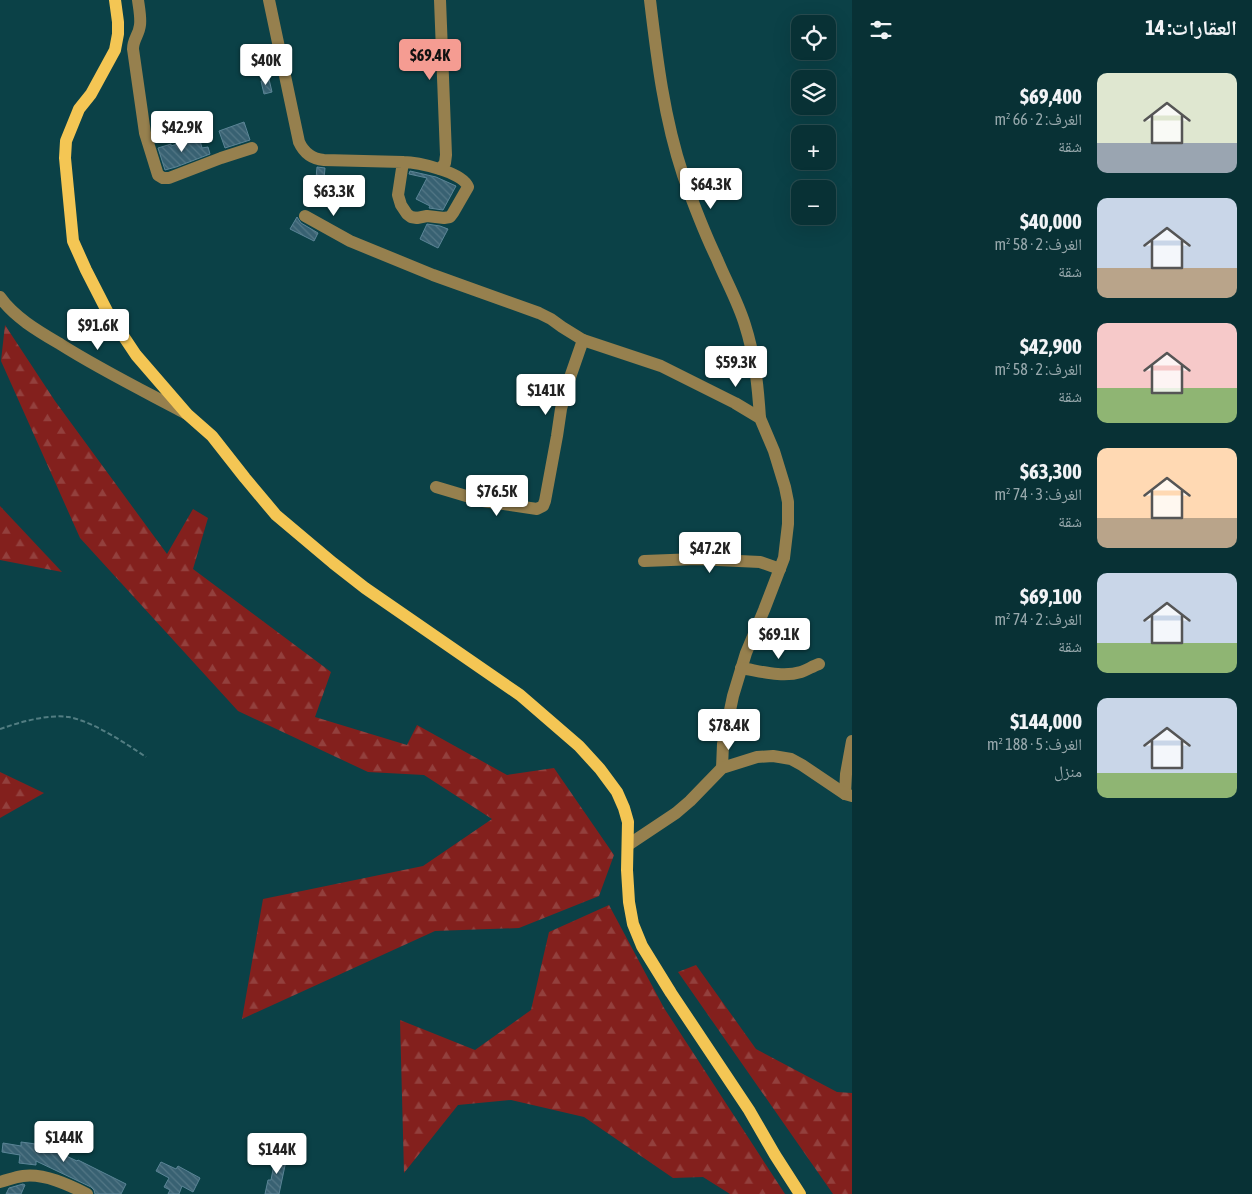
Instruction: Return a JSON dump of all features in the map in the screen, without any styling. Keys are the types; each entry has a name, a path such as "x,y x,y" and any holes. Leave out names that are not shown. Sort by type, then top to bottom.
{"main road":[{"path":"115,0 118,22 116,50 91,94 79,109 66,140 65,158 73,241 108,313 136,355 187,414 212,436 276,514 365,588 520,695 579,746 600,769 617,792 628,822 627,870 629,902 633,924 642,946 749,1110 800,1194"}],"street":[{"path":"138,0 141,23 135,37 133,50 145,132 156,172 160,177 166,179 252,148"},
{"path":"269,0 299,142 304,151 318,159 403,162 417,163 440,169 465,182 467,185 467,190 450,217 427,216 414,218 407,214 399,200 398,189 403,162"},
{"path":"440,0 446,155 440,169"},
{"path":"650,0 658,64 675,146 704,230 745,323 758,381 760,418 774,451 788,502 788,524 784,558 741,668 723,744 722,768"},
{"path":"118,34 135,37"},
{"path":"305,216 350,241 433,275 545,316 583,340 661,366 735,403 760,418"},
{"path":"0,297 8,308 44,334 84,359 187,414"},
{"path":"436,487 498,504 536,509 542,506 545,501 561,409 583,340"},
{"path":"644,561 697,559 760,562 780,569"},
{"path":"741,668 787,674 801,672 819,664"},
{"path":"849,795 846,774 852,741"},
{"path":"628,845 676,813 722,768 757,757 791,759 849,795"},
{"path":"0,1182 24,1176 46,1178 68,1184 87,1194"}],"path":[{"path":"0,729 17,723 68,717 81,720 101,730 146,757"}],"green space":[{"path":"5,325 55,401 167,554 193,509 208,518 193,569 331,672 315,717 407,745 417,725 507,775 554,768 614,855 599,896 519,928 435,931 242,1019 263,899 423,866 492,819 424,775 368,772 238,711 80,538 1,361"},
{"path":"0,506 62,572 0,560"},
{"path":"0,772 44,793 0,818"},
{"path":"609,905 664,1008 785,1194 730,1194 703,1177 673,1178 584,1117 511,1100 458,1105 404,1173 400,1020 475,1050 531,1010 549,932"},
{"path":"696,965 756,1049 837,1092 852,1093 852,1194 833,1194 678,972"}],"building":[{"path":"269,79 272,92 264,94 261,81"},
{"path":"244,122 250,140 225,148 219,131"},
{"path":"199,137 202,148 208,147 210,154 165,170 158,148"},
{"path":"317,167 325,168 324,179 316,179"},
{"path":"410,171 436,177 456,186 443,210 429,208 430,206 416,199 427,178 409,174"},
{"path":"297,217 301,223 318,233 314,241 290,229"},
{"path":"427,224 448,229 438,248 420,239"},
{"path":"52,1130 68,1138 62,1154 126,1184 121,1194 95,1194 91,1187 36,1161 36,1165 19,1163 20,1155 2,1152 3,1143 21,1146 21,1142 36,1144 39,1137 47,1140"},
{"path":"276,1154 287,1156 279,1194 265,1194 268,1180 271,1180"},
{"path":"161,1162 176,1169 178,1166 200,1178 193,1192 182,1186 179,1194 168,1194 170,1190 164,1187 169,1178 156,1171"},
{"path":"25,1185 21,1194 6,1194 9,1188"}]}
